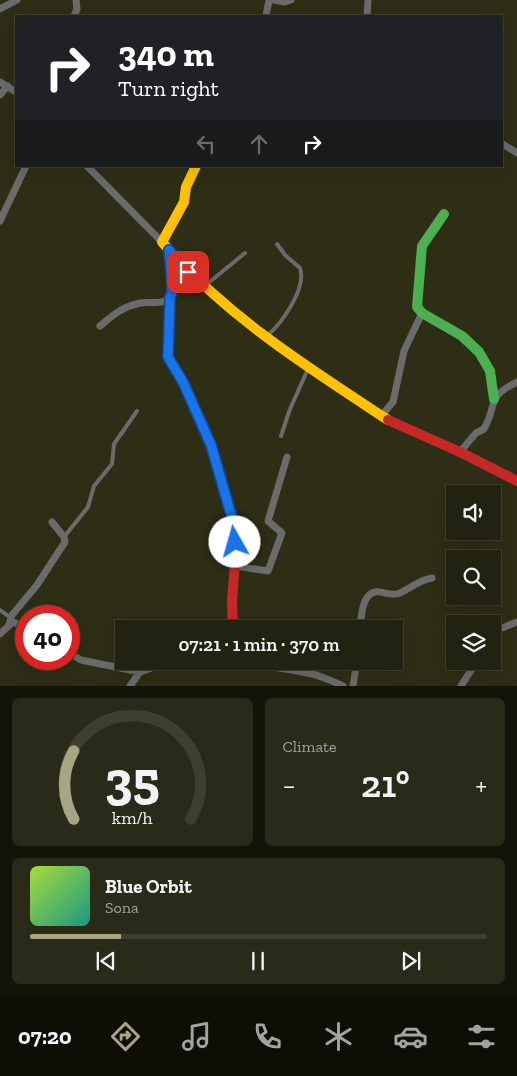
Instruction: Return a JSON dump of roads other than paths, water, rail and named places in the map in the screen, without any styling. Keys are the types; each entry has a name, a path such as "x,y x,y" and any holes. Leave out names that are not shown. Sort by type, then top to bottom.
{"street":[{"path":"0,9 17,0"},
{"path":"74,15 77,9 76,0"},
{"path":"266,15 270,0"},
{"path":"274,0 285,2 291,0"},
{"path":"367,15 368,0"},
{"path":"0,82 15,91"},
{"path":"0,95 8,86"},
{"path":"503,145 517,153"},
{"path":"0,221 26,167"},
{"path":"88,167 162,242 188,272 265,338 392,423 460,452 517,481"},
{"path":"162,242 184,202 186,187 196,167"},
{"path":"444,214 422,246 416,299 417,307 422,313 468,341 476,349 490,371 494,399"},
{"path":"169,250 172,293 170,297 168,357 183,382 211,445 232,518 235,542 232,601 233,620"},
{"path":"100,326 118,311 141,303 160,303 170,297"},
{"path":"382,415 393,402 404,351 422,313"},
{"path":"460,452 476,433 484,429 494,399 501,390 517,382"},
{"path":"235,566 268,571 282,533 268,521 287,457"},
{"path":"0,634 55,559 65,542 64,537 52,522"},
{"path":"361,620 364,604 371,593 376,591 398,594 418,582 432,578"},
{"path":"10,621 15,623"},
{"path":"501,628 517,622"},
{"path":"80,659 140,672 146,670"},
{"path":"287,670 320,676 343,686"},
{"path":"353,686 356,670"},
{"path":"461,686 471,670"},
{"path":"130,686 140,672"}],"lane":[{"path":"265,338 285,315 301,283 300,268 285,255 277,244"},
{"path":"204,286 245,253"},
{"path":"281,436 290,409 309,367"},
{"path":"64,537 88,507 94,486 112,464 114,444 137,411"},
{"path":"0,610 10,621"}]}
